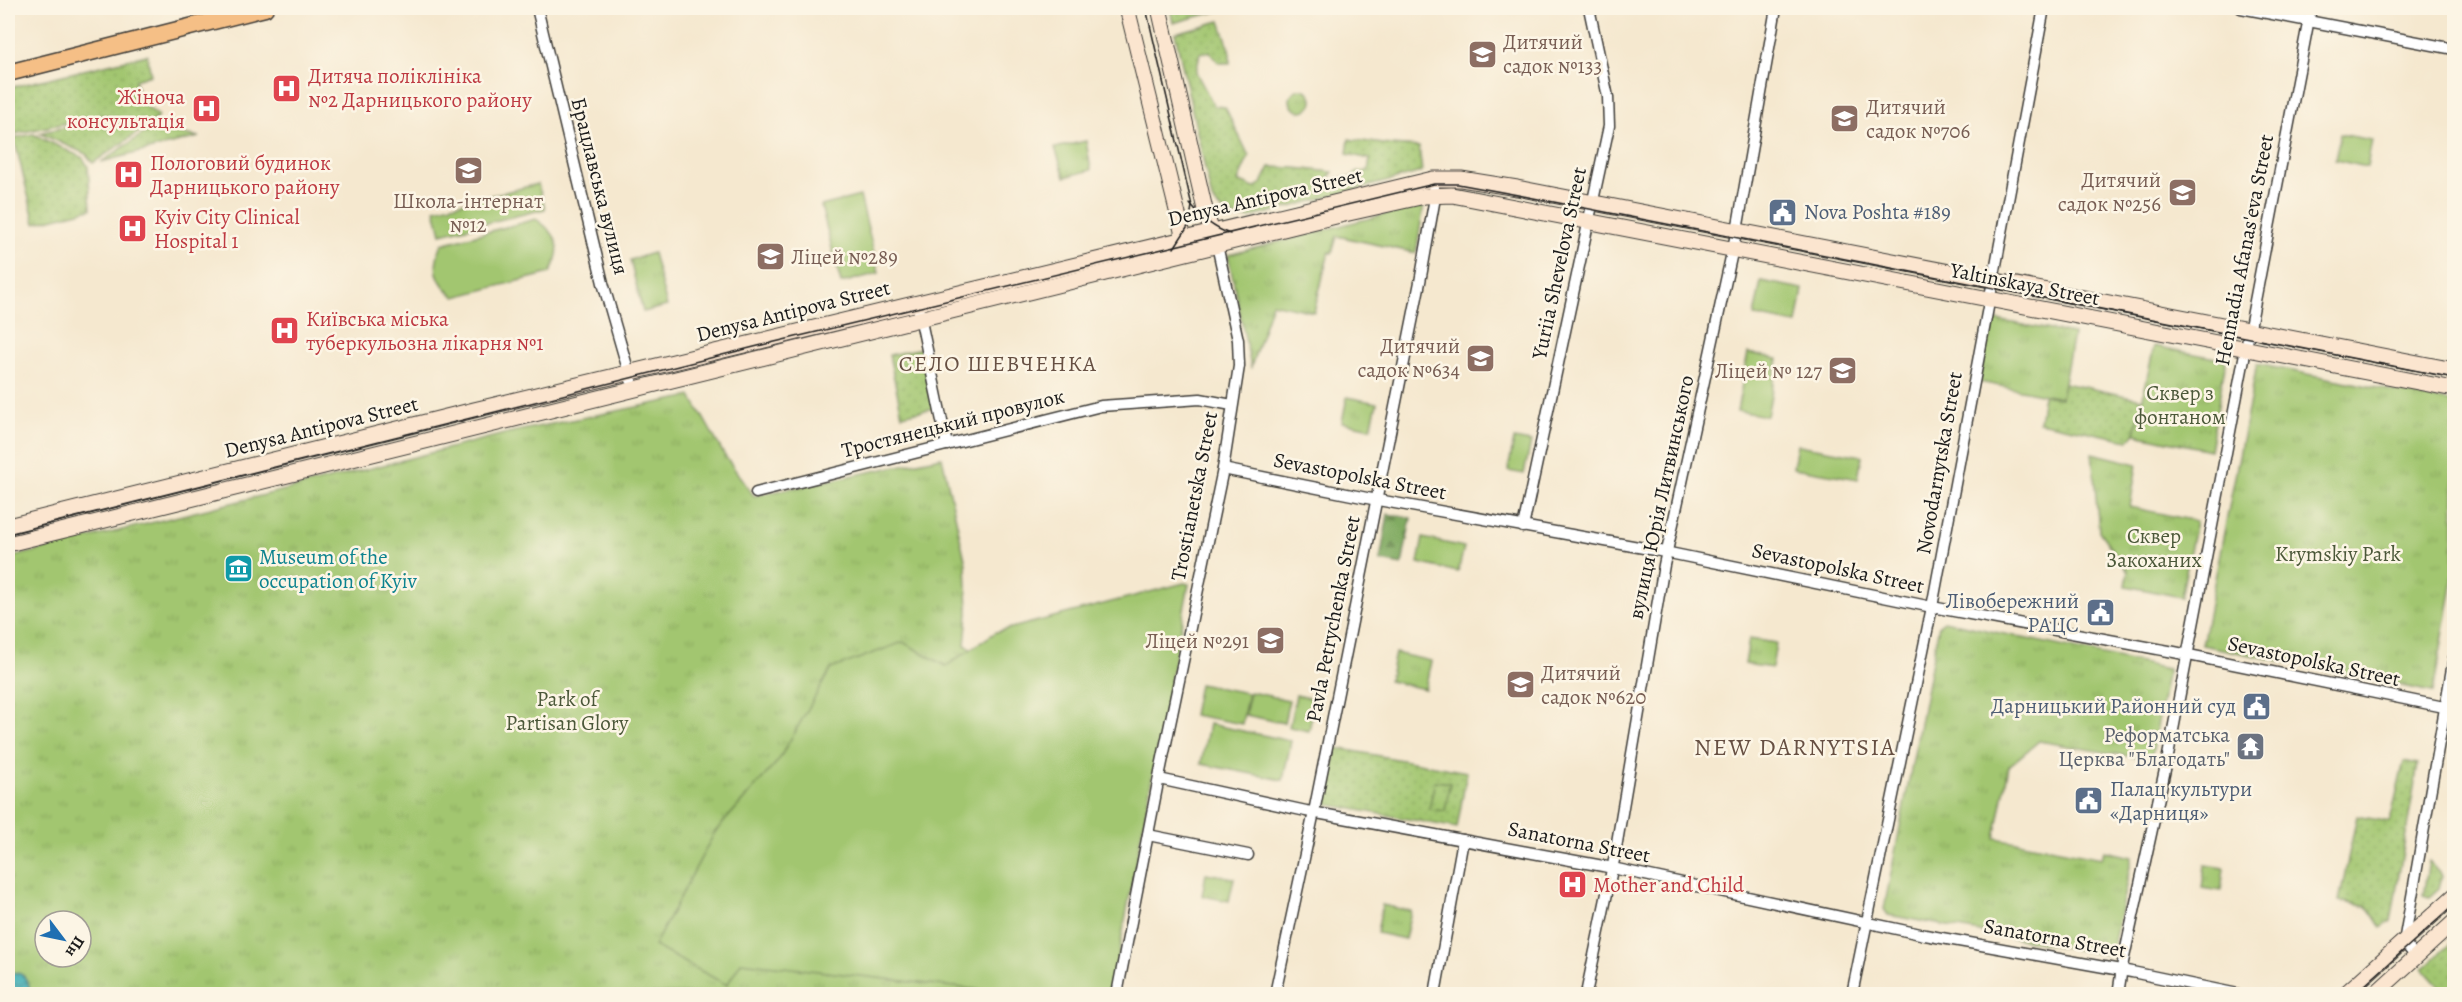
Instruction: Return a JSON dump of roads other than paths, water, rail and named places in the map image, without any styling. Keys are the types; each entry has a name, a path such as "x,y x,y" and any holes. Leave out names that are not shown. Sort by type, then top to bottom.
{"main road":[{"path":"8,73 265,8"}],"street":[{"name":"Брацлавська вулиця","path":"537,8 603,283 633,388"},
{"path":"1127,8 1185,245"},
{"name":"Trostianetska Street","path":"1117,994 1223,469 1239,366 1238,340 1214,238 1206,214 1159,8"},
{"name":"Yuriia Shevelova Street","path":"1523,526 1609,126 1608,97 1588,8"},
{"name":"вулиця Юрія Литвинського","path":"1587,994 1613,868 1667,553 1737,232 1776,8"},
{"name":"Novodarnytska Street","path":"1852,994 1932,607 2044,8"},
{"path":"2241,8 2454,49"},
{"name":"Hennadia Afanas'eva Street","path":"2118,994 2187,655 2244,348 2311,8"},
{"name":"Denysa Antipova Street","path":"8,526 917,302 1214,238 1433,179 1461,179 1591,203"},
{"name":"Pavla Petrychenka Street","path":"1275,994 1314,812 1420,282 1434,195 1433,179"},
{"name":"Denysa Antipova Street","path":"1214,238 1434,195 1452,195 1587,221"},
{"name":"Yaltinskaya Street","path":"1591,203 2454,370"},
{"name":"Yaltinskaya Street","path":"1587,221 2454,389"},
{"name":"Denysa Antipova Street","path":"8,544 920,318 1185,245"},
{"path":"917,302 947,445"},
{"name":"Тростянецький провулок","path":"756,493 1101,406 1200,399 1232,405"},
{"name":"Sevastopolska Street","path":"1223,469 1667,553 2444,707"},
{"path":"2416,957 2404,942 2454,657"},
{"name":"Sanatorna Street","path":"1159,779 1314,812 1613,868 1866,923 2238,994"},
{"path":"1148,836 1248,855"},
{"path":"1435,994 1463,840"},
{"path":"2345,994 2454,896"},
{"path":"2376,994 2454,922"}],"water":[{"path":"8,972 19,973 25,977 32,994 8,994"}],"tram line":[{"path":"1146,8 1192,206 1189,225 1174,248"},
{"path":"8,534 758,346 1434,184 1458,184 1518,195 2454,378"},
{"path":"1190,204 1208,222 1230,234"},
{"path":"2355,994 2454,905"}],"place":[{"name":"Дитячий садок №133","path":"1482,54"},
{"name":"Дитяча поліклініка №2 Дарницького району","path":"287,88"},
{"name":"Жіноча консультація","path":"206,109"},
{"name":"Дитячий садок №706","path":"1845,119"},
{"name":"Школа-інтернат №12","path":"468,170"},
{"name":"Пологовий будинок Дарницького району","path":"129,175"},
{"name":"Дитячий садок №256","path":"2182,192"},
{"name":"Nova Poshta #189","path":"1783,212"},
{"name":"Kyiv City Clinical Hospital 1","path":"133,229"},
{"name":"Ліцей №289","path":"770,257"},
{"name":"Київська міська туберкульозна лікарня №1","path":"285,331"},
{"name":"Дитячий садок №634","path":"1481,358"},
{"name":"Ліцей № 127","path":"1843,371"},
{"name":"Museum of the occupation of Kyiv","path":"238,569"},
{"name":"Лівобережний РАЦС","path":"2100,613"},
{"name":"Ліцей №291","path":"1270,641"},
{"name":"Дитячий садок №620","path":"1520,685"},
{"name":"Дарницький Районний суд","path":"2257,706"},
{"name":"Реформатська Церква \"Благодать\"","path":"2251,747"},
{"name":"Палац культури «Дарниця»","path":"2089,801"},
{"name":"Mother and Child","path":"1572,885"}],"district":[{"name":"СЕЛО ШЕВЧЕНКА","path":"998,363"},
{"name":"NEW DARNYTSIA","path":"1795,747"}],"park label":[{"name":"Сквер з фонтаном","path":"2180,405"},
{"name":"Сквер Закоханих","path":"2154,548"},
{"name":"Krymskiy Park","path":"2338,554"},
{"name":"Park of Partisan Glory","path":"567,711"}]}
